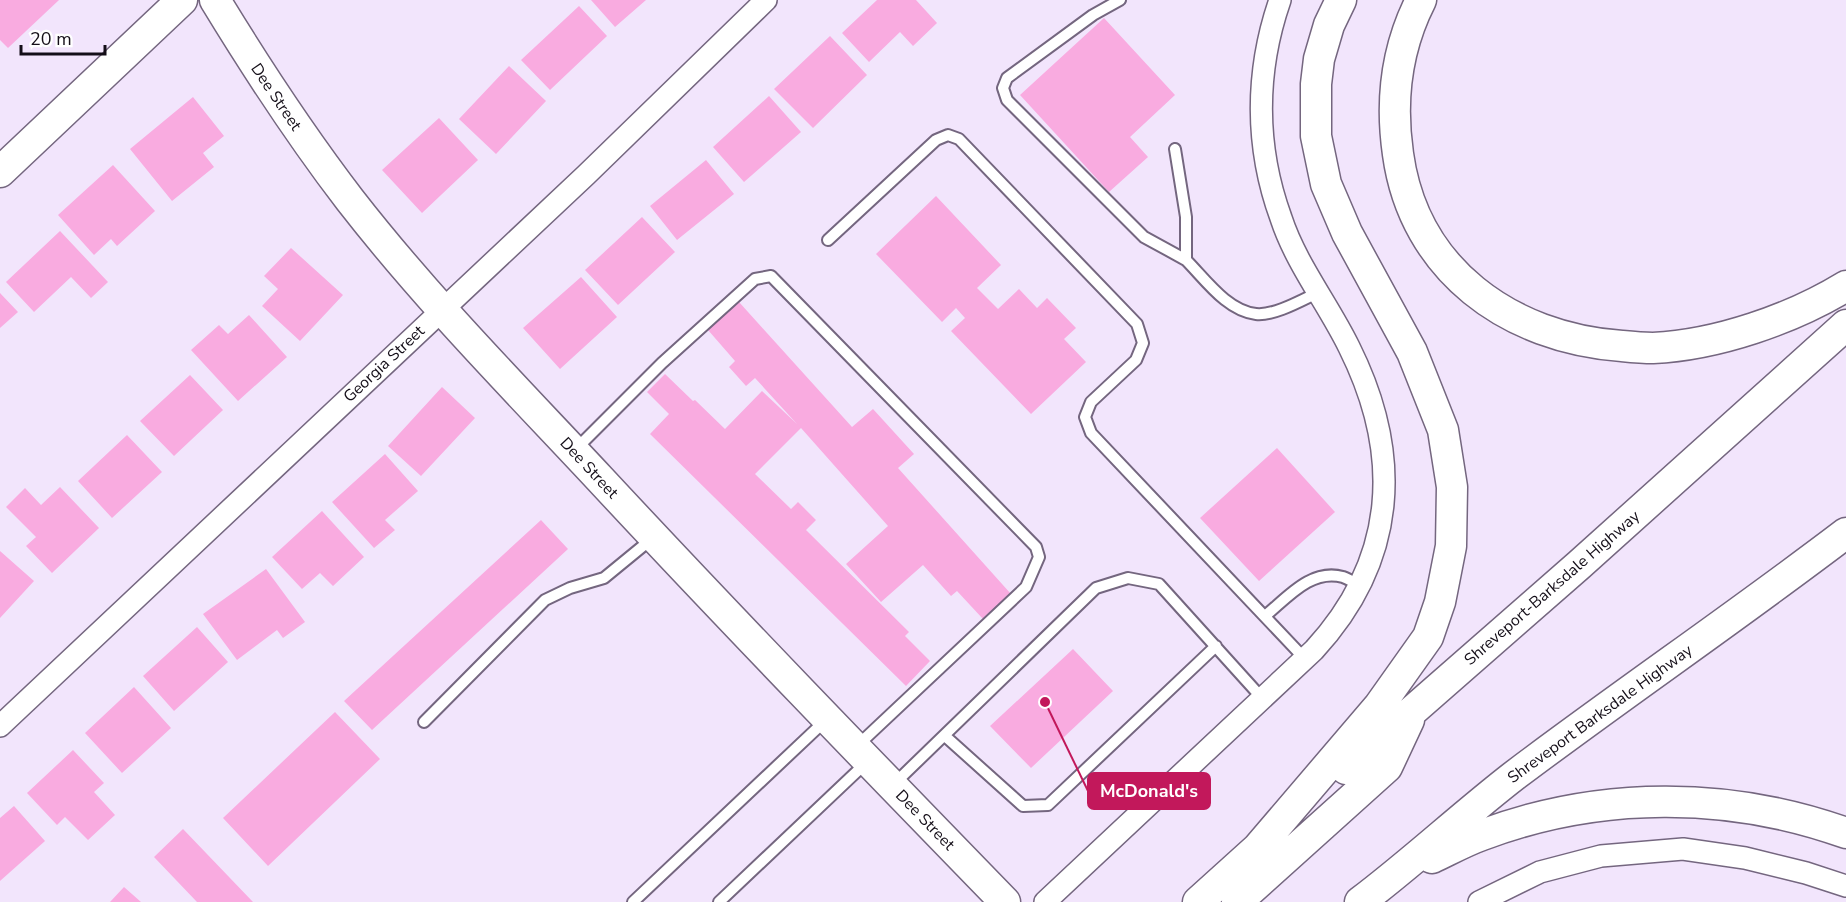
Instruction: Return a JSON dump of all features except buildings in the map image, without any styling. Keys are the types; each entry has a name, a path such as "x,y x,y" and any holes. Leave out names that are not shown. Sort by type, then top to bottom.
{"main road":[{"path":"0,172 182,0"},
{"name":"Dee Street","path":"215,0 262,77 310,147 352,203 441,310 827,719 1005,902"},
{"path":"1198,902 1256,850 1379,706 1428,637 1440,602 1451,546 1452,487 1443,430 1412,352 1347,233 1326,184 1316,136 1316,84 1319,59 1329,25 1341,0"},
{"path":"1421,0 1402,47 1394,97 1393,123 1400,173 1408,199 1429,241 1459,278 1495,308 1519,321 1572,339 1597,344 1651,348 1684,345 1750,329 1782,318 1846,286"},
{"name":"Shreveport-Barksdale Highway","path":"1256,850 1415,707 1579,565 1846,325"},
{"name":"Shreveport Barksdale Highway","path":"1360,902 1514,776 1733,618 1846,533"},
{"path":"1237,902 1387,767 1415,707"},
{"path":"1397,874 1481,835 1530,819 1593,806 1668,800 1723,804 1760,809 1846,833"}],"street":[{"name":"Georgia Street","path":"0,726 586,175 766,0"},
{"path":"1045,902 1305,659 1332,631 1360,586 1379,535 1384,458 1375,408 1350,348 1281,220 1265,164 1261,116 1262,88 1265,58 1280,0"},
{"path":"1479,902 1540,872 1591,858 1683,849 1746,858 1846,886"}],"lane":[{"path":"1120,0 1093,15 1007,78 1003,88 1007,100 1144,237 1186,260 1232,306 1257,315 1282,309 1319,292"},
{"path":"828,240 936,140 948,135 959,139 1137,324 1143,343 1136,360 1091,402 1085,417 1090,433 1305,659"},
{"path":"1175,149 1186,217 1186,260"},
{"path":"574,451 662,363 755,279 771,276 1036,546 1039,557 1026,587 719,902"},
{"path":"424,722 545,600 570,588 604,578 654,537"},
{"path":"1265,616 1303,584 1322,576 1343,577 1360,586"},
{"path":"892,786 1096,588 1128,578 1160,584 1262,698"},
{"path":"945,736 1023,806 1048,805 1216,646"},
{"path":"633,902 827,719"}],"place":[{"name":"McDonald's","path":"1045,702"}]}
